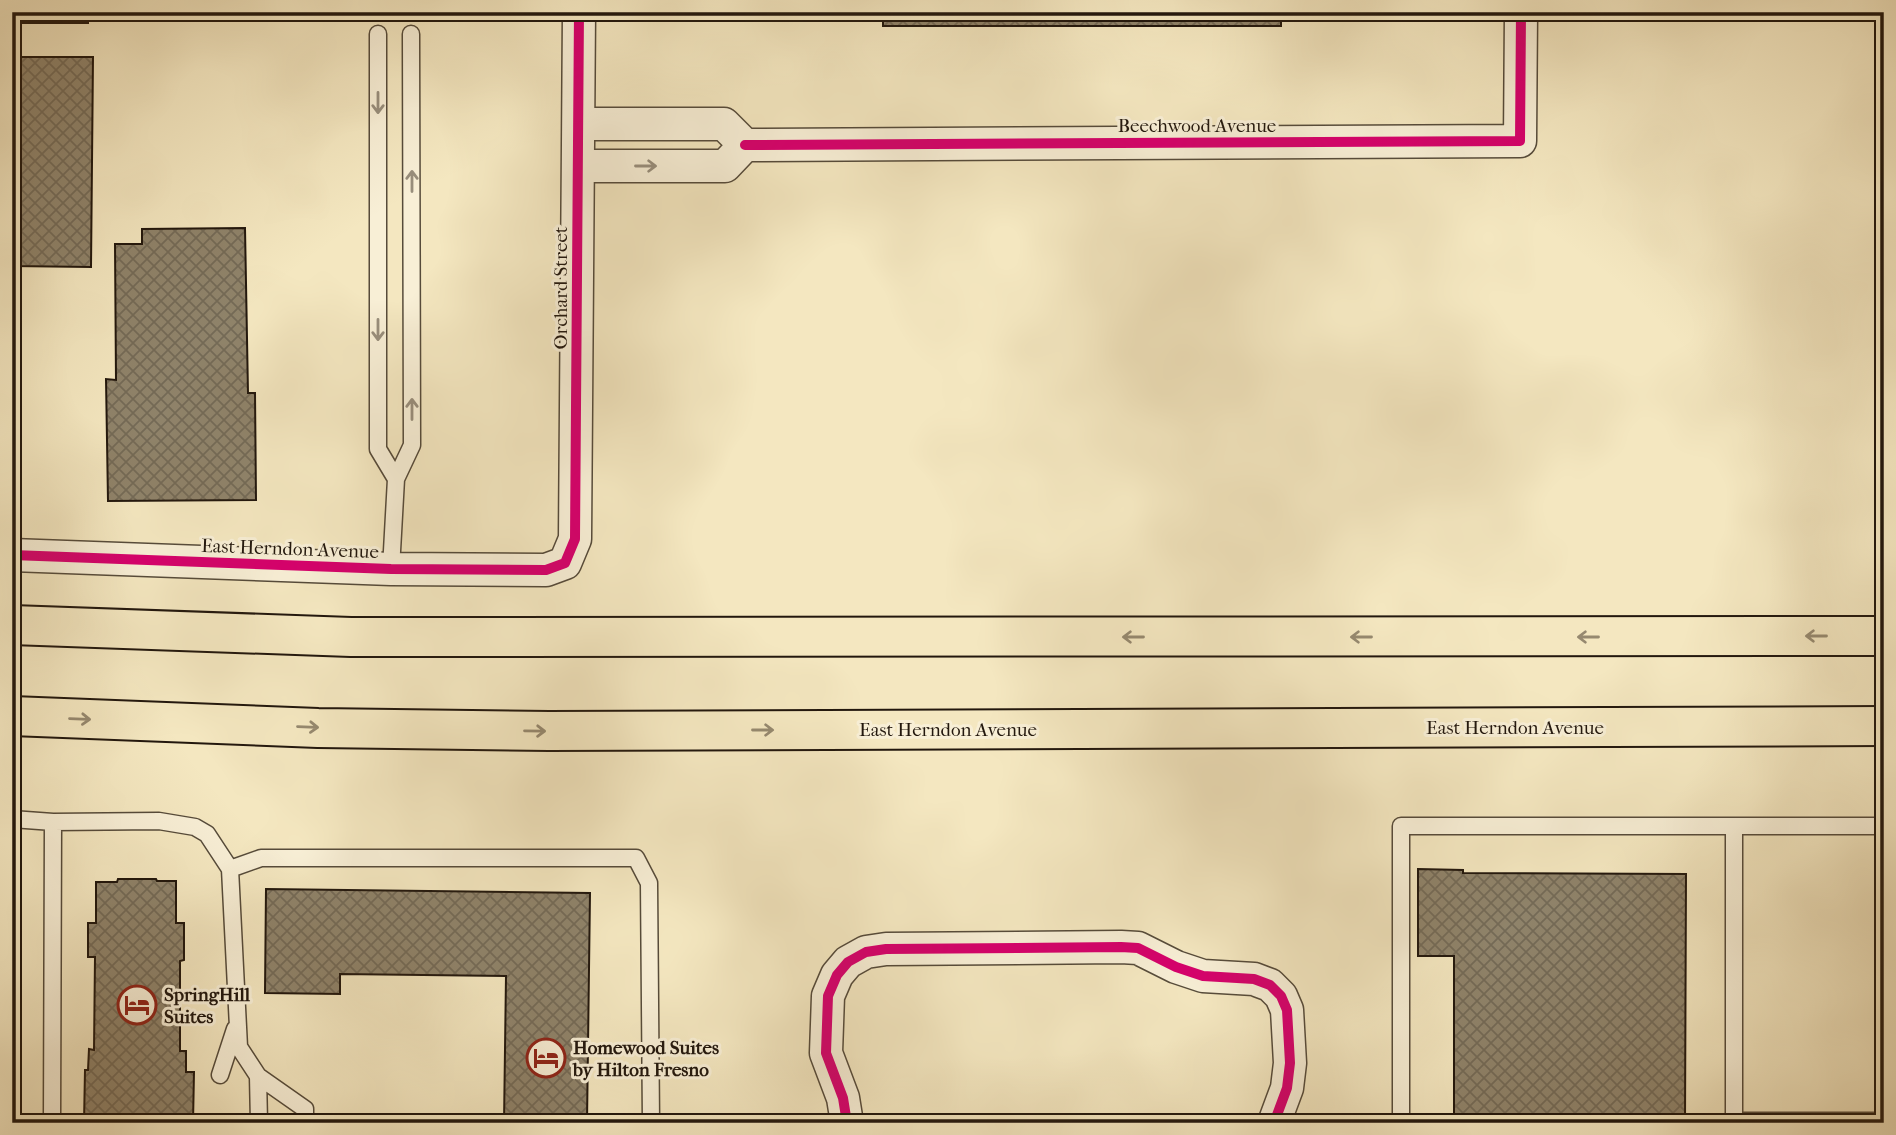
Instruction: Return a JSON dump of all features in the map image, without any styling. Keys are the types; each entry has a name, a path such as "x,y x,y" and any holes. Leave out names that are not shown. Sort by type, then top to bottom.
{"main road":[{"path":"12,625 338,637 489,638 1884,636"},
{"name":"East Herndon Avenue","path":"12,716 318,728 549,731 1884,726"}],"street":[{"name":"Orchard Street","path":"565,563 575,539 579,12"},
{"name":"Beechwood Avenue","path":"745,145 1520,141 1521,12"},
{"path":"578,166 725,166 745,145 724,124 579,124"},
{"name":"East Herndon Avenue","path":"12,555 391,569 547,570 565,563"},
{"path":"847,1123 843,1098 826,1053 828,996 837,975 848,962 866,952 886,949 1121,947 1138,948 1203,976 1254,979 1270,985 1281,996 1287,1010 1290,1063 1287,1088 1275,1123"}],"lane":[{"path":"378,34 378,449 396,479"},
{"path":"391,569 396,479 412,445 411,34"},
{"path":"12,819 53,822 159,821 195,827 207,834 230,869 239,1047 258,1076 305,1109 305,1123"},
{"path":"52,1123 53,822"},
{"path":"1401,1123 1402,825 1884,825"},
{"path":"1734,825 1734,1121 1884,1121"},
{"path":"230,869 261,858 636,858 649,883 652,1123"},
{"path":"220,1074 238,1020"},
{"path":"258,1076 259,1123"}],"building":[{"path":"12,12 88,12 88,23 12,23"},
{"path":"883,12 1281,12 1281,26 883,26"},
{"path":"12,57 93,57 91,267 12,266"},
{"path":"245,228 248,393 255,393 256,500 108,501 106,379 116,380 115,244 142,244 142,229"},
{"path":"1418,869 1463,870 1463,873 1686,874 1685,1123 1454,1123 1454,956 1418,956"},
{"name":"SpringHill Suites","path":"118,879 176,881 176,923 184,923 184,960 180,961 180,1051 186,1051 186,1072 194,1072 193,1123 84,1123 85,1070 88,1070 89,1049 94,1050 95,957 88,957 88,923 96,923 96,882 117,882"},
{"name":"Homewood Suites by Hilton Fresno","path":"266,889 590,893 587,1123 504,1123 506,976 340,974 340,994 265,993"}],"cycle path":[{"path":"12,555 391,569 546,570 565,563 575,539 579,12"},
{"path":"745,145 1520,141 1521,12"},
{"path":"847,1123 843,1098 826,1053 828,996 837,975 848,962 866,952 886,949 1121,947 1138,948 1176,967 1203,976 1254,979 1270,985 1281,996 1287,1010 1290,1063 1287,1088 1274,1123"}],"place":[{"name":"SpringHill Suites","path":"137,1005"},
{"name":"Homewood Suites by Hilton Fresno","path":"546,1058"}]}
